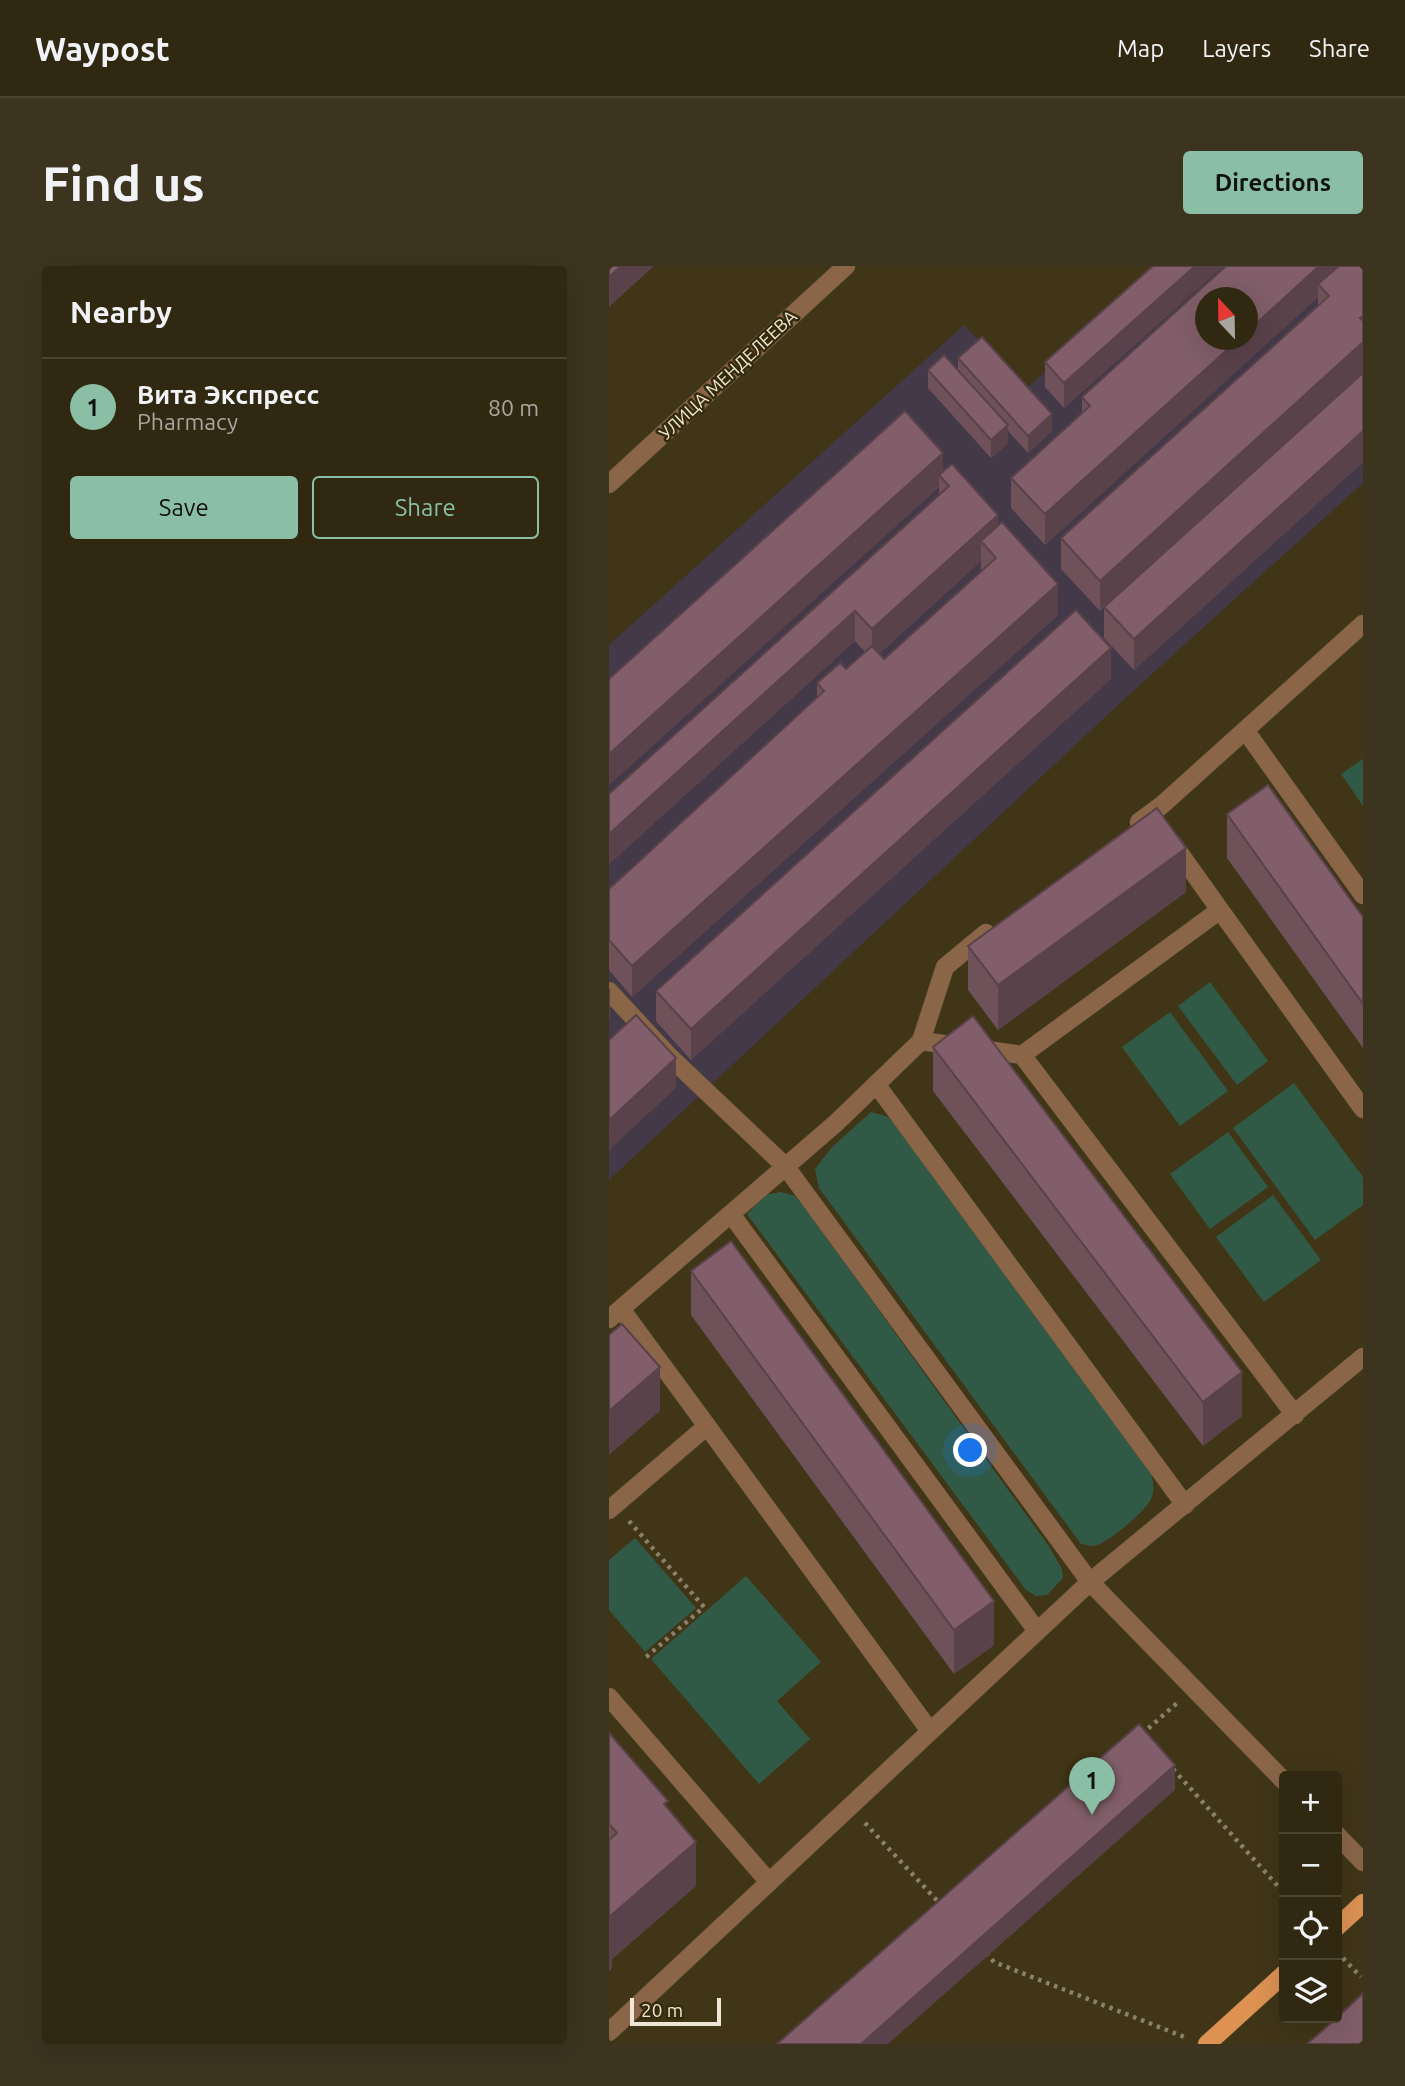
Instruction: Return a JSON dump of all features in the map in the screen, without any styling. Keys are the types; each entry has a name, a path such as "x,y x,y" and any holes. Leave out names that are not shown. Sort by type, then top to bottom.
{"main road":[{"path":"1342,1923 1362,1905"},
{"path":"1199,2042 1279,1978"}],"street":[{"name":"УЛИЦА МЕНДЕЛЕЕВА","path":"609,484 846,266"},
{"path":"1128,830 1158,824 1245,730 1363,624"},
{"path":"1245,730 1363,895"},
{"path":"1158,824 1363,1109"},
{"path":"921,1041 1022,1055 1220,910"},
{"path":"930,1731 707,1426 615,1314 836,1123 921,1041 945,967 960,952 1005,920"},
{"path":"609,991 669,1056 786,1167 1090,1582 1279,1776"},
{"path":"1022,1055 1295,1415"},
{"path":"876,1084 1185,1505"},
{"path":"731,1214 1037,1631"},
{"path":"609,2032 1090,1582 1363,1357"},
{"path":"612,1508 707,1426"},
{"path":"609,1697 769,1882"},
{"path":"1342,1840 1363,1862"}],"path":[{"path":"612,1508 704,1607 646,1658"},
{"path":"1142,1735 1194,1689"},
{"path":"1168,1765 1279,1887"},
{"path":"850,1807 945,1909"},
{"path":"978,1944 994,1962 1199,2042"},
{"path":"1342,1956 1361,1977"}],"shaded area":[{"path":"1160,266 1363,266 1363,483 1131,693 609,1180 609,645 964,325 1025,390"}],"green space":[{"path":"1363,759 1363,806 1341,774"},
{"path":"1210,982 1268,1061 1237,1085 1178,1006"},
{"path":"1170,1012 1228,1091 1180,1126 1122,1047"},
{"path":"1294,1083 1363,1177 1363,1205 1315,1240 1233,1128"},
{"path":"871,1112 886,1116 898,1126 1151,1474 1153,1494 1150,1501 1132,1521 1106,1541 1092,1546 1081,1544 819,1188 815,1169 832,1147"},
{"path":"1228,1132 1268,1187 1210,1229 1170,1174"},
{"path":"781,1192 795,1196 813,1219 1048,1545 1062,1569 1063,1578 1047,1595 1036,1596 1026,1590 747,1214 765,1195"},
{"path":"1273,1195 1321,1260 1264,1302 1216,1237"},
{"path":"635,1538 696,1608 645,1652 609,1610 609,1560"},
{"path":"746,1576 821,1662 777,1701 810,1739 759,1784 651,1659"}],"building":[{"path":"609,266 621,266 609,277"},
{"path":"1153,266 1195,266 1064,383 1045,362"},
{"path":"1226,266 1319,266 1258,322 1258,287 1203,287"},
{"path":"1339,266 1363,266 1363,316 1360,318 1363,321 1363,342 1100,581 1061,538 1329,296 1318,284"},
{"path":"1195,294 1195,350 1227,350 1045,514 1011,478 1090,406 1082,397"},
{"path":"982,337 1052,414 1028,436 958,358"},
{"path":"944,355 1008,425 991,440 928,370"},
{"path":"1363,373 1363,431 1134,639 1104,607"},
{"path":"905,411 943,453 609,754 609,679"},
{"path":"952,464 998,515 872,629 855,611 609,834 609,794 949,486 939,475"},
{"path":"1002,522 1058,584 632,966 609,940 609,889 824,691 817,683 840,663 846,669 872,646 884,659 996,558 981,541"},
{"path":"1076,610 1111,648 691,1029 656,991"},
{"path":"1268,785 1363,917 1363,1004 1227,814"},
{"path":"1157,808 1186,848 998,985 968,946"},
{"path":"636,1015 676,1058 609,1120 609,1040"},
{"path":"973,1016 1242,1372 1203,1402 933,1047"},
{"path":"731,1241 994,1601 954,1630 691,1271"},
{"path":"622,1324 660,1367 609,1411 609,1335"},
{"path":"1139,1724 1175,1765 861,2044 777,2044"},
{"path":"609,1733 668,1801 664,1804 696,1842 609,1917 609,1840 617,1833 609,1824"},
{"path":"1363,1993 1363,2044 1307,2044 1331,2023 1342,2023 1342,2013"}],"place":[{"name":"Вита Экспресс","path":"1092,1815"}]}
